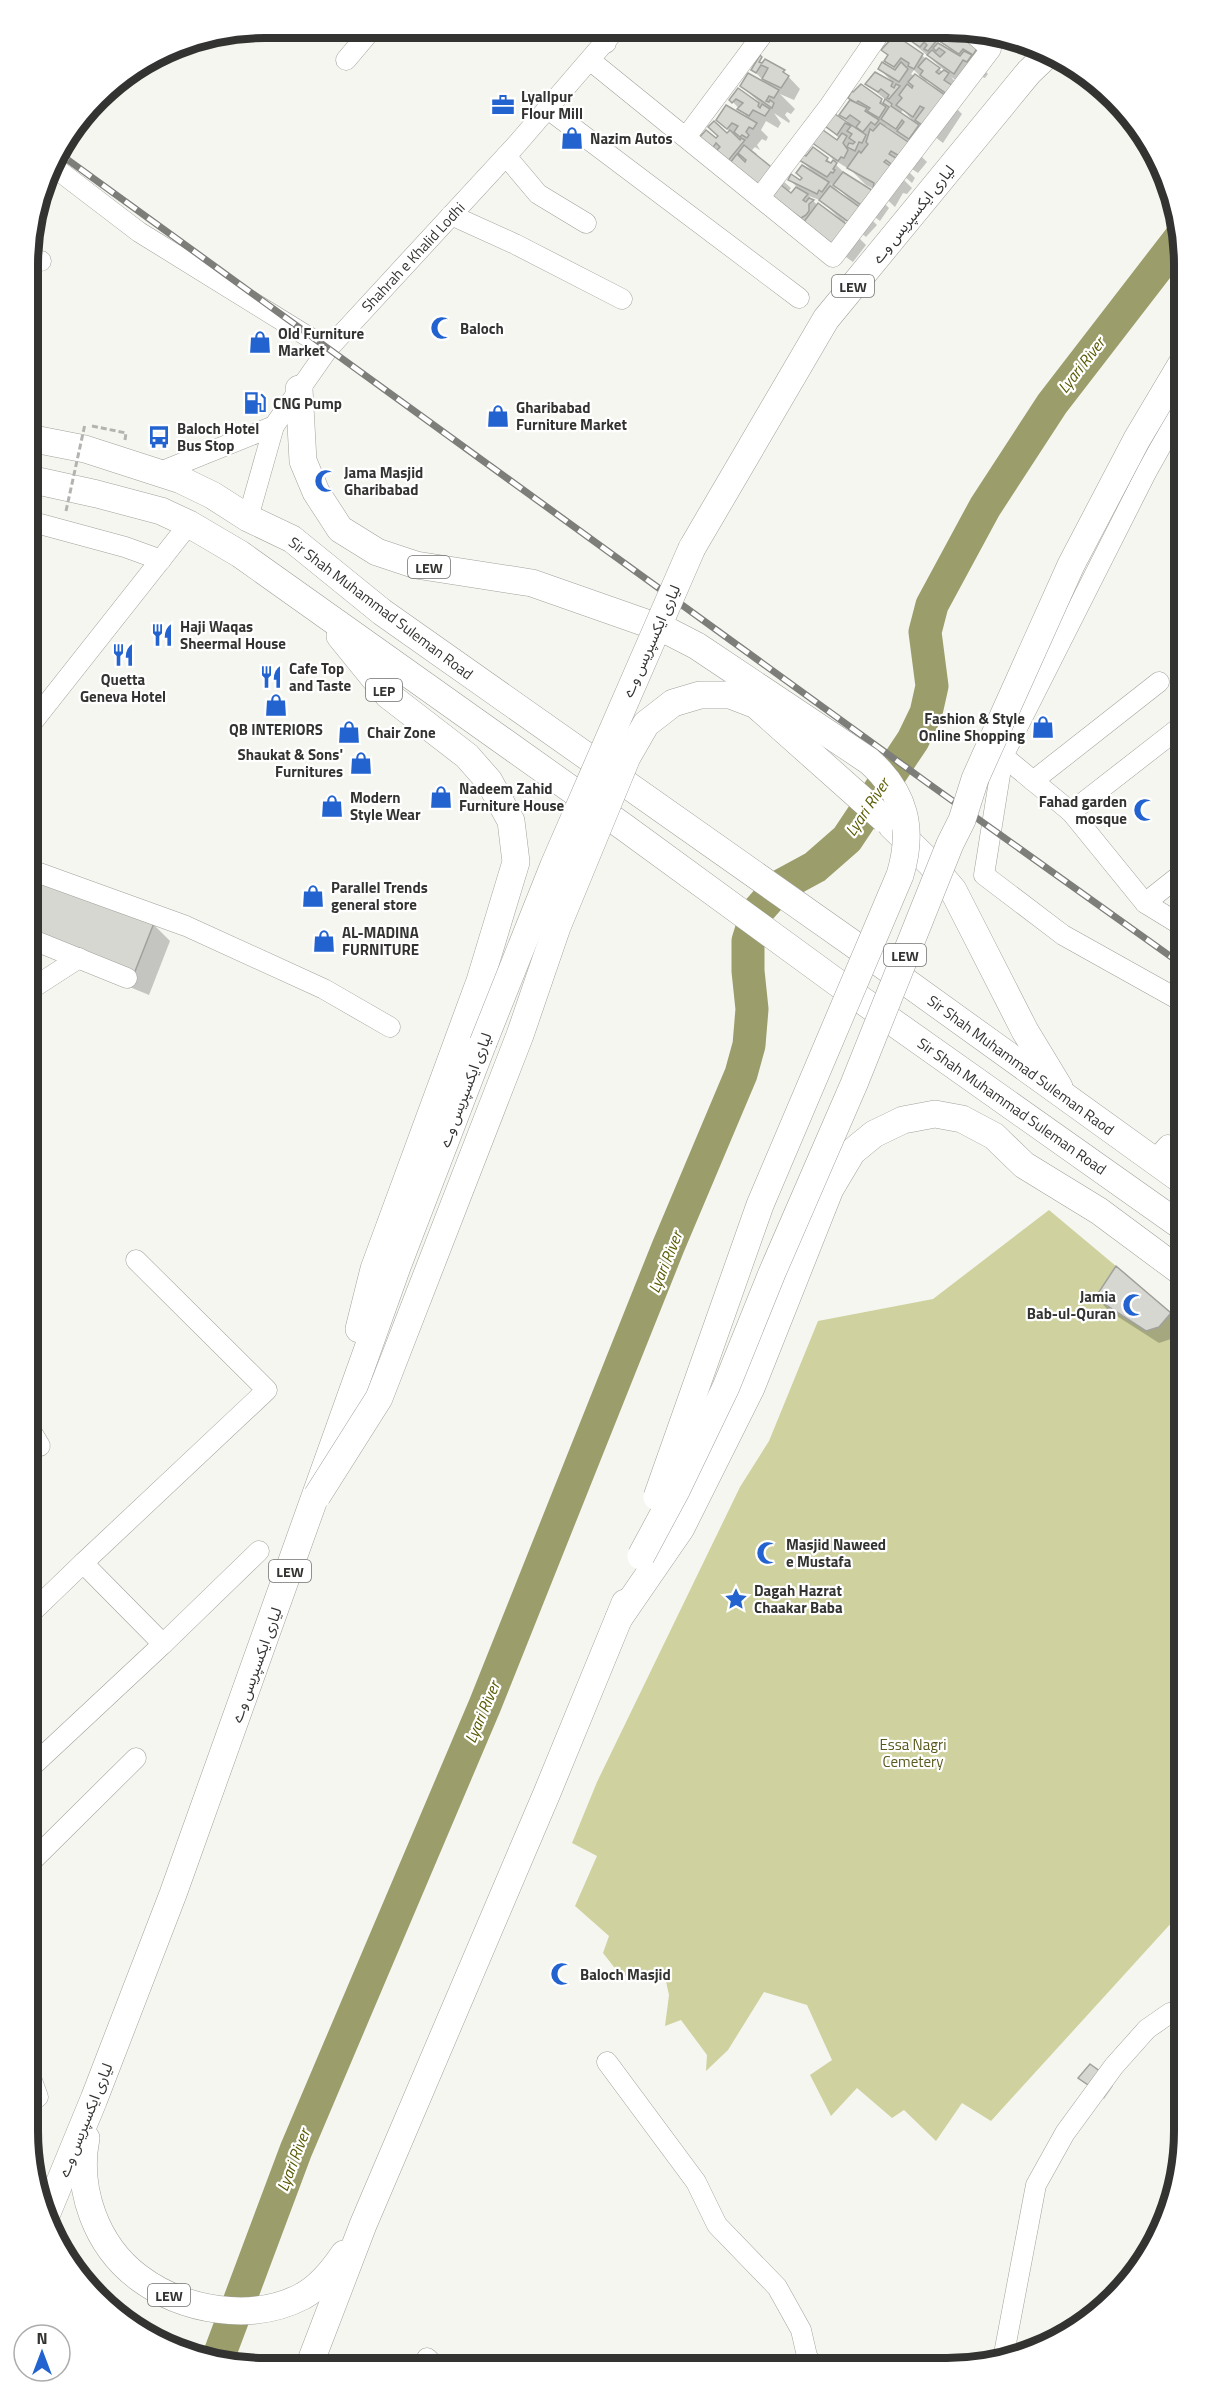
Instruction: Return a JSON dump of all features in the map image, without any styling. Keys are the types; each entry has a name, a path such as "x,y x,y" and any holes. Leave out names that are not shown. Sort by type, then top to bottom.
{"highway":[{"name":"لیاری ایکسپریس وے","path":"51,2205 94,2099 177,1883 397,1267 483,1043 554,864 692,548 826,319 1029,72 1043,59"},
{"name":"LEW","path":"641,1556 677,1489 726,1387 772,1273 854,1084 950,844 962,820 975,779 1071,565 1137,439 1174,377"},
{"name":"LEW","path":"299,389 303,461 316,492 340,529 377,552 416,565 532,583 666,630 697,645 869,761 885,775 894,788 907,823 907,853 900,874 760,1206 660,1486 641,1556 619,1618 363,2225 312,2358"},
{"name":"Sir Shah Muhammad Suleman Road","path":"38,440 86,449 160,472 212,495 248,518 292,539 382,612 644,799 859,948"},
{"path":"38,481 161,511 189,524 240,554 318,609"},
{"path":"189,524 212,495"},
{"path":"292,539 377,552"},
{"name":"Sir Shah Muhammad Suleman Road","path":"318,609 624,827 839,984 1174,1221"},
{"name":"LEP","path":"318,609 388,695 467,756"},
{"name":"LEW","path":"317,1496 379,1398 512,1056 584,857 627,757 646,724 673,704 700,695 730,695 756,705 930,863 953,890 1025,1031 1066,1098"},
{"name":"LEW","path":"317,1496 374,1269 480,981 516,862 511,821 489,781 467,756"},
{"name":"Sir Shah Muhammad Suleman Raod","path":"859,948 1174,1175"},
{"name":"LEW","path":"619,1618 681,1528 751,1388 830,1189 852,1152 874,1134 903,1120 935,1114 963,1119 994,1136 1024,1165 1099,1211 1174,1267"},
{"name":"LEW","path":"94,2099 83,2156 86,2195 96,2224 114,2254 138,2277 178,2300 223,2311 265,2309 303,2296 334,2270 363,2225"}],"street":[{"path":"346,60 365,38"},
{"name":"Shahrah e Khalid Lodhi","path":"248,518 274,426 299,389 328,350 591,61 604,38"},
{"path":"686,137 760,38"},
{"path":"760,196 830,105 876,38"},
{"path":"591,61 833,257 991,49 980,40"},
{"path":"548,109 799,298"},
{"path":"506,156 538,194 586,223"},
{"path":"58,170 139,232 328,350"},
{"path":"452,215 515,244 622,299"},
{"path":"1174,423 1147,471 1003,756 984,874 1063,935 1174,997"},
{"path":"160,472 274,426"},
{"path":"38,523 125,547 161,560"},
{"path":"38,715 189,524"},
{"path":"1033,781 1159,682"},
{"path":"1071,812 1174,732"},
{"path":"1003,756 1071,812 1145,903 1174,921"},
{"path":"38,873 186,926 324,989 390,1027"},
{"path":"1145,903 1174,880"},
{"path":"38,942 127,978"},
{"path":"38,984 79,958"},
{"path":"1154,1161 1168,1144 1174,1148"},
{"path":"38,1606 267,1390 136,1260"},
{"path":"38,1761 164,1644 259,1551"},
{"path":"83,1563 164,1644"},
{"path":"38,1855 135,1758"},
{"path":"1006,2350 1035,2185 1065,2133 1122,2057 1147,2029 1174,2012"},
{"path":"607,2062 696,2182 717,2225 777,2287 801,2330 808,2358"}],"path":[{"path":"66,511 85,424 126,434"}],"green space":[{"name":"Essa Nagri Cemetery","path":"1049,1210 1174,1315 1174,1920 991,2121 962,2103 936,2141 904,2110 892,2118 857,2088 831,2116 810,2075 832,2060 807,2005 764,1992 728,2050 706,2071 707,2055 681,2020 665,2026 669,1995 665,1977 621,1976 603,1953 609,1936 575,1906 597,1856 572,1843 597,1782 740,1487 769,1441 818,1321 933,1299"}],"building":[{"path":"892,38 899,38 923,54 914,69 901,58 894,67 884,61 888,55 881,50"},
{"path":"906,38 934,38 937,40 928,51 924,49 927,45 924,42 920,47"},
{"path":"944,38 982,40 973,55 963,49 959,54 941,42"},
{"path":"938,43 960,56 964,51 972,55 967,62 963,60 954,74 927,55 932,50 940,57 945,52 939,48 936,51 933,48"},
{"path":"760,55 762,57 759,62 762,63 765,59 785,70 783,72 789,76 781,88 762,79 768,68 761,65 756,73 751,70"},
{"path":"926,58 940,68 936,72 939,74 944,70 949,73 944,80 953,86 947,94 920,75 923,71 918,67"},
{"path":"882,62 895,70 901,62 908,69 899,82 878,69"},
{"path":"875,72 893,82 891,86 894,88 896,84 900,86 889,99 887,98 889,95 881,89 878,92 865,84"},
{"path":"748,73 779,90 774,98 769,96 766,101 770,100 774,103 772,108 740,86"},
{"path":"915,74 946,96 925,127 915,120 924,108 920,106 913,117 896,105 902,98 899,95 907,84 912,88 913,86 908,82"},
{"path":"861,84 882,99 880,103 886,107 879,118 867,111 870,108 848,98 852,91"},
{"path":"738,88 759,103 760,108 762,104 770,109 765,116 753,110 749,116 737,109 743,103 736,99 732,103 729,100"},
{"path":"885,99 892,104 891,106 919,125 909,139 897,131 904,122 902,120 896,129 881,119 889,107 883,103"},
{"path":"850,100 867,108 865,111 879,120 875,125 871,122 863,132 856,127 860,122 850,115 846,119 839,115"},
{"path":"726,105 757,123 753,129 749,127 746,132 749,135 747,138 742,135 740,137 734,132 738,126 732,123 727,129 716,120"},
{"path":"835,114 866,135 862,143 859,142 855,151 847,147 849,143 855,142 849,138 852,134 847,131 851,126 845,123 837,135 825,126"},
{"path":"714,121 727,133 730,130 740,140 741,138 745,140 727,162 716,151 720,147 716,143 712,149 698,139 706,130 716,138 718,136 708,127"},
{"path":"880,123 911,144 901,157 891,151 889,154 899,160 895,167 886,160 884,162 896,170 873,189 874,183 847,168 859,151 861,153 868,144 866,142 870,129 873,131"},
{"path":"823,130 837,140 842,133 847,136 843,143 848,150 844,158 841,157 838,161 811,142"},
{"path":"744,145 775,170 761,188 730,163 737,154 745,162 746,160 738,153"},
{"path":"813,147 828,158 826,161 831,163 833,160 837,163 833,173 831,172 827,177 799,160 803,154 806,156"},
{"path":"802,165 829,182 822,192 819,190 817,194 788,180 791,174 800,180 802,178 796,173"},
{"path":"843,172 878,194 867,209 833,185"},
{"path":"781,185 791,193 796,187 808,194 803,200 806,202 809,198 814,200 809,204 809,211 806,215 801,218 772,197"},
{"path":"830,186 865,211 853,225 819,200"},
{"path":"818,203 850,227 835,246 803,223"},
{"path":"38,882 154,923 132,979 38,940"},
{"name":"Jamia Bab-ul-Quran","path":"1116,1266 1171,1313 1159,1327 1146,1331 1095,1298"},
{"path":"1090,2064 1101,2072 1091,2087 1078,2078"}],"waterway":[{"name":"Lyari River","path":"220,2353 296,2150 485,1705 668,1247 741,1074 749,1045 752,1009 748,941 757,912 780,886 815,867 847,839 913,740 926,713 932,686 925,632 932,605 985,507 1052,404 1173,247"}],"railway":[{"path":"65,157 1174,959"}],"place":[{"name":"Lyallpur Flour Mill","path":"503,105"},
{"name":"Nazim Autos","path":"572,138"},
{"name":"Baloch","path":"442,328"},
{"name":"Old Furniture Market","path":"260,342"},
{"name":"CNG Pump","path":"255,403"},
{"name":"Gharibabad Furniture Market","path":"498,416"},
{"name":"Baloch Hotel Bus Stop","path":"159,437"},
{"name":"Jama Masjid Gharibabad","path":"326,481"},
{"name":"Haji Waqas Sheermal House","path":"162,635"},
{"name":"Quetta Geneva Hotel","path":"123,655"},
{"name":"Cafe Top and Taste","path":"271,677"},
{"name":"QB INTERIORS","path":"276,705"},
{"name":"Fashion & Style Online Shopping","path":"1043,727"},
{"name":"Chair Zone","path":"349,732"},
{"name":"Shaukat & Sons' Furnitures","path":"361,763"},
{"name":"Nadeem Zahid Furniture House","path":"441,797"},
{"name":"Modern Style Wear","path":"332,806"},
{"name":"Fahad garden mosque","path":"1145,810"},
{"name":"Parallel Trends general store","path":"313,896"},
{"name":"AL-MADINA FURNITURE","path":"324,941"},
{"name":"Jamia Bab-ul-Quran","path":"1134,1305"},
{"name":"Masjid Naweed e Mustafa","path":"768,1553"},
{"name":"Dagah Hazrat Chaakar Baba","path":"736,1599"},
{"name":"Baloch Masjid","path":"562,1974"}]}
